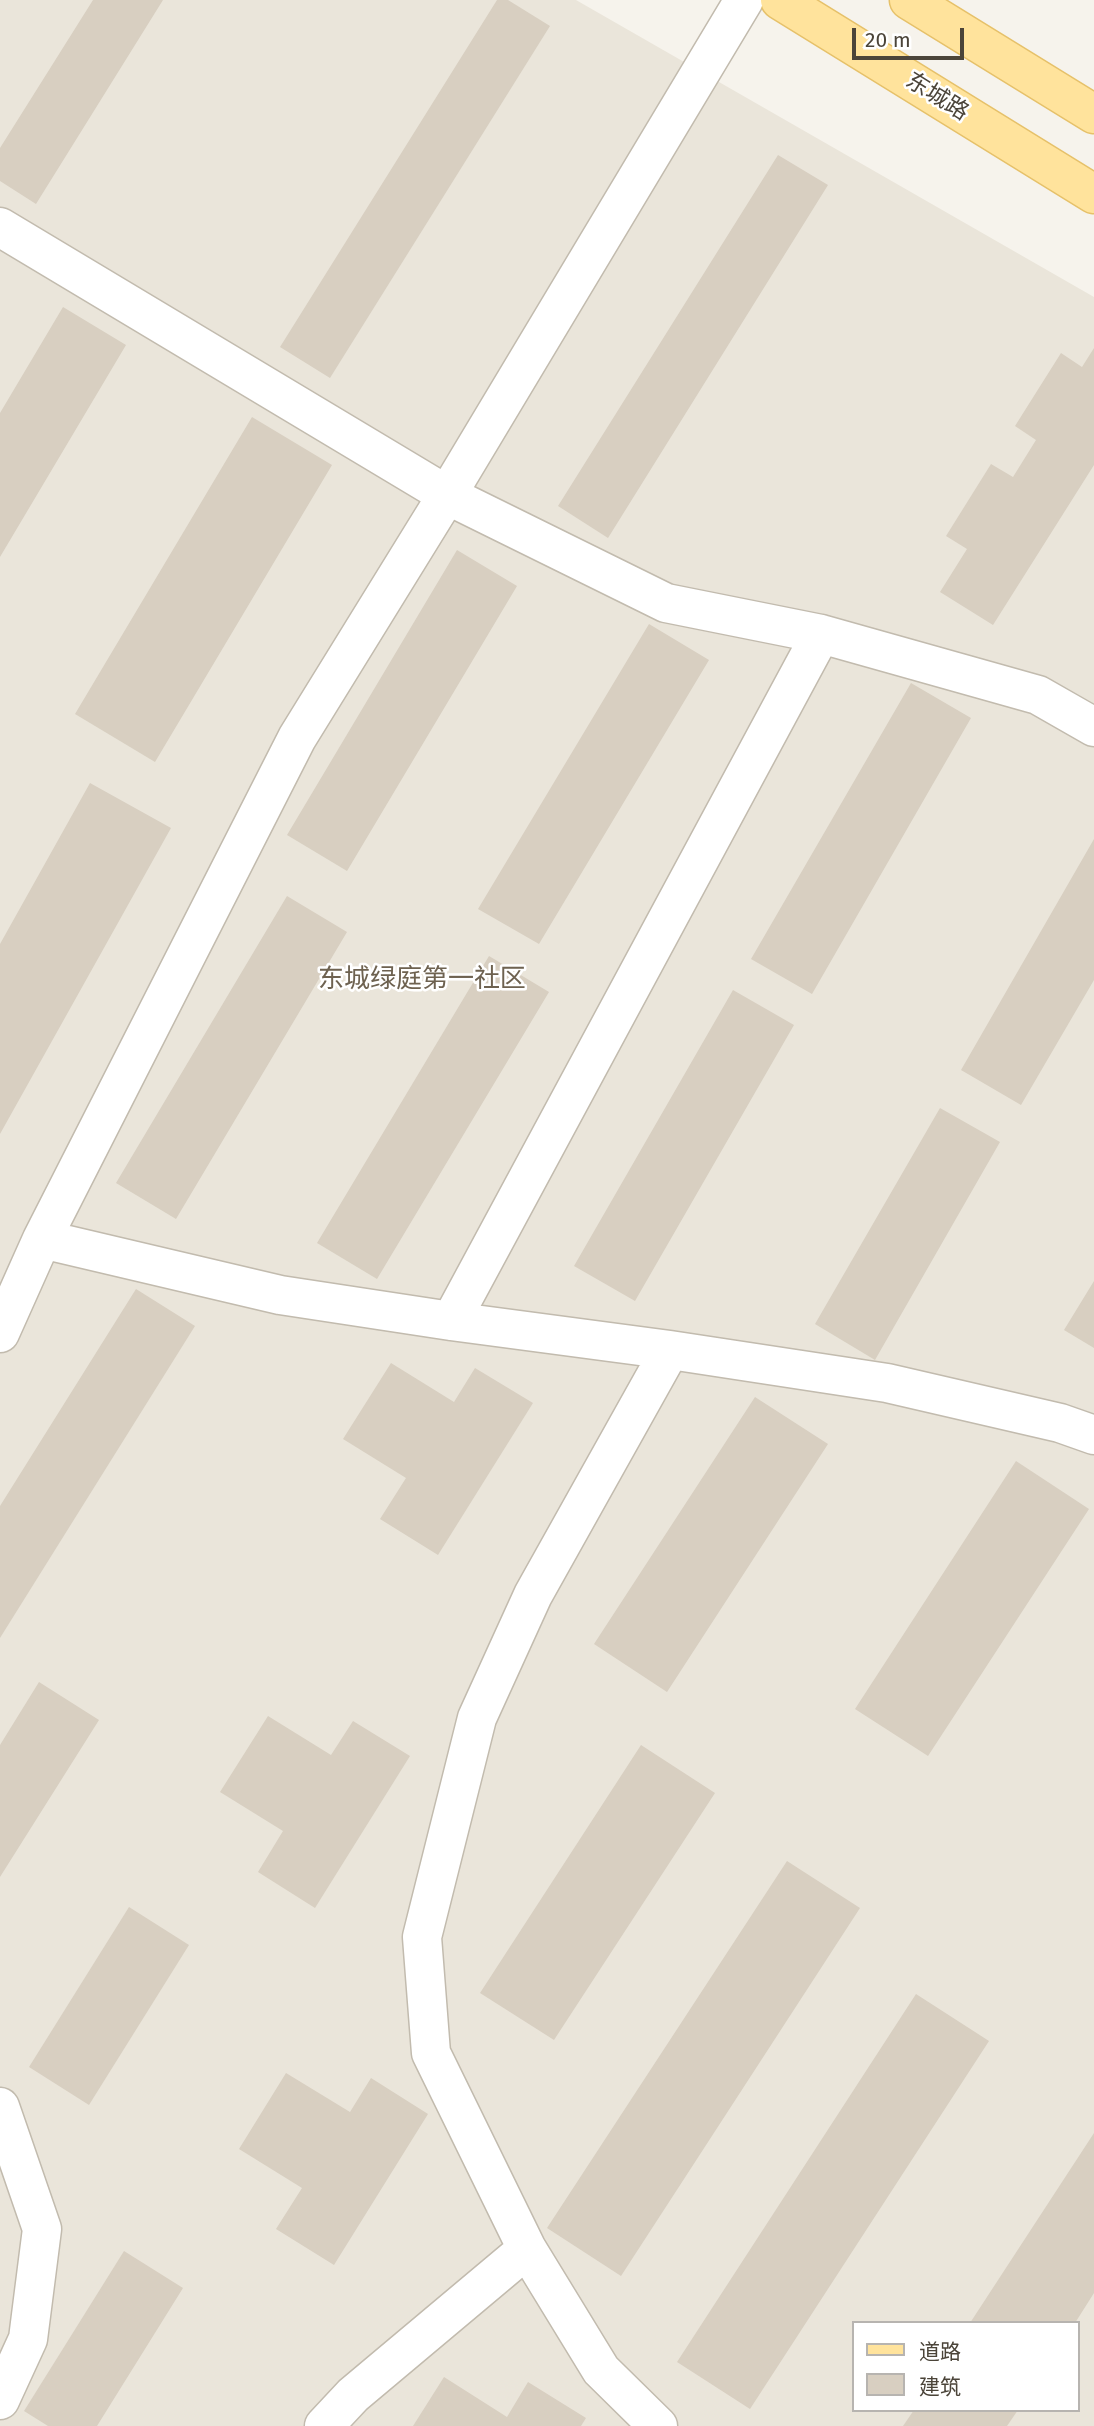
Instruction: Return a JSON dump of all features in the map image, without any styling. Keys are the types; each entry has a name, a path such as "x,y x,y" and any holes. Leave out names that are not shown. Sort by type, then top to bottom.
{"main road":[{"name":"东城路","path":"780,0 1094,194"},
{"path":"909,0 1094,114"}],"street":[{"path":"0,1333 43,1239 297,738 447,495 744,0"},
{"path":"0,227 447,495 666,603 821,634 1038,695 1094,727"},
{"path":"450,1321 821,634"},
{"path":"43,1239 280,1294 887,1383 1060,1423 1094,1435"},
{"path":"658,2426 601,2370 527,2249 431,2053 422,1937 477,1718 533,1595 670,1350"},
{"path":"0,2107 42,2229 28,2339 0,2400"},
{"path":"324,2426 353,2395 527,2249"}],"shaded area":[{"path":"0,0 576,0 1094,297 1094,2426 0,2426"}],"building":[{"path":"93,0 163,0 36,204 0,181 0,148"},
{"path":"497,0 508,0 550,26 330,378 280,347"},
{"path":"778,155 828,185 608,538 558,506"},
{"path":"63,307 126,345 0,557 0,413"},
{"path":"1094,348 1094,465 993,625 940,592 967,549 946,536 991,464 1013,477 1036,440 1015,426 1061,353 1082,367"},
{"path":"252,417 332,465 155,762 75,714"},
{"path":"457,550 517,586 347,871 287,835"},
{"path":"649,624 709,660 539,944 478,909"},
{"path":"911,683 971,718 812,994 751,959"},
{"path":"90,783 171,828 0,1134 0,944"},
{"path":"1094,839 1094,980 1021,1105 961,1070"},
{"path":"287,896 347,932 176,1219 116,1183"},
{"path":"489,956 549,992 377,1279 317,1243"},
{"path":"733,990 794,1025 635,1301 574,1266"},
{"path":"940,1108 1000,1142 875,1360 815,1324"},
{"path":"1094,1281 1094,1348 1064,1330"},
{"path":"136,1289 195,1326 0,1638 0,1506"},
{"path":"391,1363 454,1402 475,1368 533,1403 438,1555 380,1519 406,1478 343,1439"},
{"path":"755,1397 828,1444 667,1692 594,1644"},
{"path":"1016,1461 1089,1509 928,1756 855,1709"},
{"path":"39,1682 99,1720 0,1877 0,1745"},
{"path":"268,1716 331,1755 353,1721 410,1756 315,1908 258,1872 283,1831 220,1792"},
{"path":"641,1745 715,1793 554,2040 480,1993"},
{"path":"787,1861 860,1908 621,2276 547,2228"},
{"path":"129,1907 189,1945 89,2105 29,2067"},
{"path":"916,1994 989,2041 750,2409 677,2362"},
{"path":"286,2073 350,2112 371,2078 428,2114 334,2265 276,2229 302,2188 239,2149"},
{"path":"1094,2133 1094,2293 1076,2321 971,2321"},
{"path":"124,2251 183,2288 97,2426 48,2426 24,2411"},
{"path":"444,2377 507,2417 528,2382 586,2418 581,2426 413,2426"},
{"path":"913,2412 1017,2412 1007,2426 903,2426"}],"district":[{"name":"东城绿庭第一社区","path":"422,980"}]}
